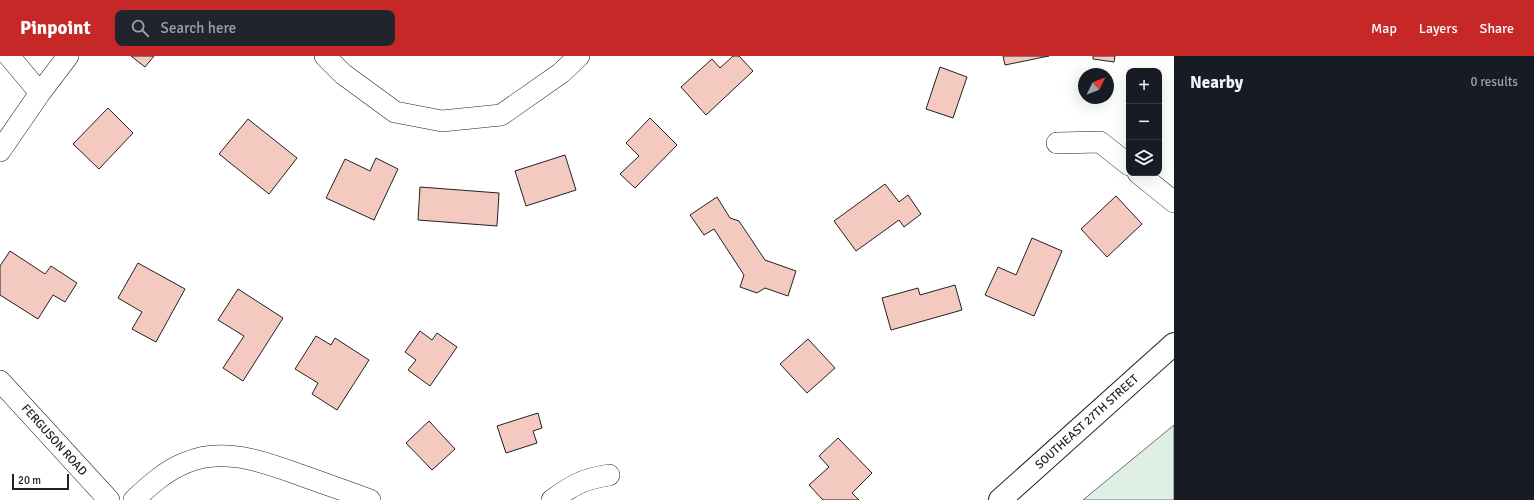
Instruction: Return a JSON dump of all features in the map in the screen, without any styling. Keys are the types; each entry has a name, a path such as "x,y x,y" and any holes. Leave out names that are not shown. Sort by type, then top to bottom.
{"main road":[{"name":"SOUTHEAST 27TH STREET","path":"1000,500 1174,344"}],"street":[{"path":"9,56 40,93"},
{"path":"0,151 40,93 68,56"},
{"path":"325,56 343,74 395,112 442,121 501,115 561,73 579,56"},
{"path":"1057,143 1100,142 1126,164"},
{"path":"1142,176 1174,202"},
{"name":"FERGUSON ROAD","path":"0,381 109,500"},
{"path":"134,500 157,479 186,462 214,455 247,458 370,500"},
{"path":"552,500 572,486 591,478 609,475"}],"green space":[{"path":"1174,425 1174,500 1083,500"}],"building":[{"path":"131,56 154,56 145,67"},
{"path":"733,56 739,56 753,71 706,115 681,87 712,59 720,68"},
{"path":"1003,56 1049,56 1005,65"},
{"path":"1093,56 1115,56 1114,62 1093,59"},
{"path":"940,67 967,77 953,118 926,109"},
{"path":"108,108 133,133 99,169 73,144"},
{"path":"650,118 677,145 635,188 620,174 639,156 626,143"},
{"path":"248,119 297,158 269,194 219,154"},
{"path":"565,155 576,190 526,206 515,171"},
{"path":"376,158 398,169 374,220 326,198 345,159 370,171"},
{"path":"885,184 899,202 908,195 921,214 904,227 899,220 856,251 834,221"},
{"path":"420,187 499,193 497,226 418,220"},
{"path":"1116,196 1142,224 1107,257 1081,229"},
{"path":"717,197 730,218 739,221 765,260 796,271 788,296 765,288 757,293 740,287 744,275 714,229 704,235 690,215"},
{"path":"1032,238 1062,251 1034,316 985,295 998,267 1016,275"},
{"path":"10,251 45,274 51,266 77,283 65,302 53,295 38,319 0,295 0,266"},
{"path":"138,263 185,289 156,342 132,329 142,312 118,298"},
{"path":"955,285 962,310 891,330 882,298 918,288 920,295"},
{"path":"238,289 283,318 243,381 223,368 244,336 218,320"},
{"path":"420,331 432,340 437,333 457,347 430,386 408,370 416,360 405,352"},
{"path":"316,336 331,345 335,338 369,360 337,410 312,394 318,383 295,369"},
{"path":"808,339 835,368 807,393 780,364"},
{"path":"538,413 542,428 533,431 537,443 506,453 497,426"},
{"path":"429,421 455,449 432,470 406,443"},
{"path":"838,438 872,473 852,493 859,500 823,500 809,485 829,467 819,456"}]}
